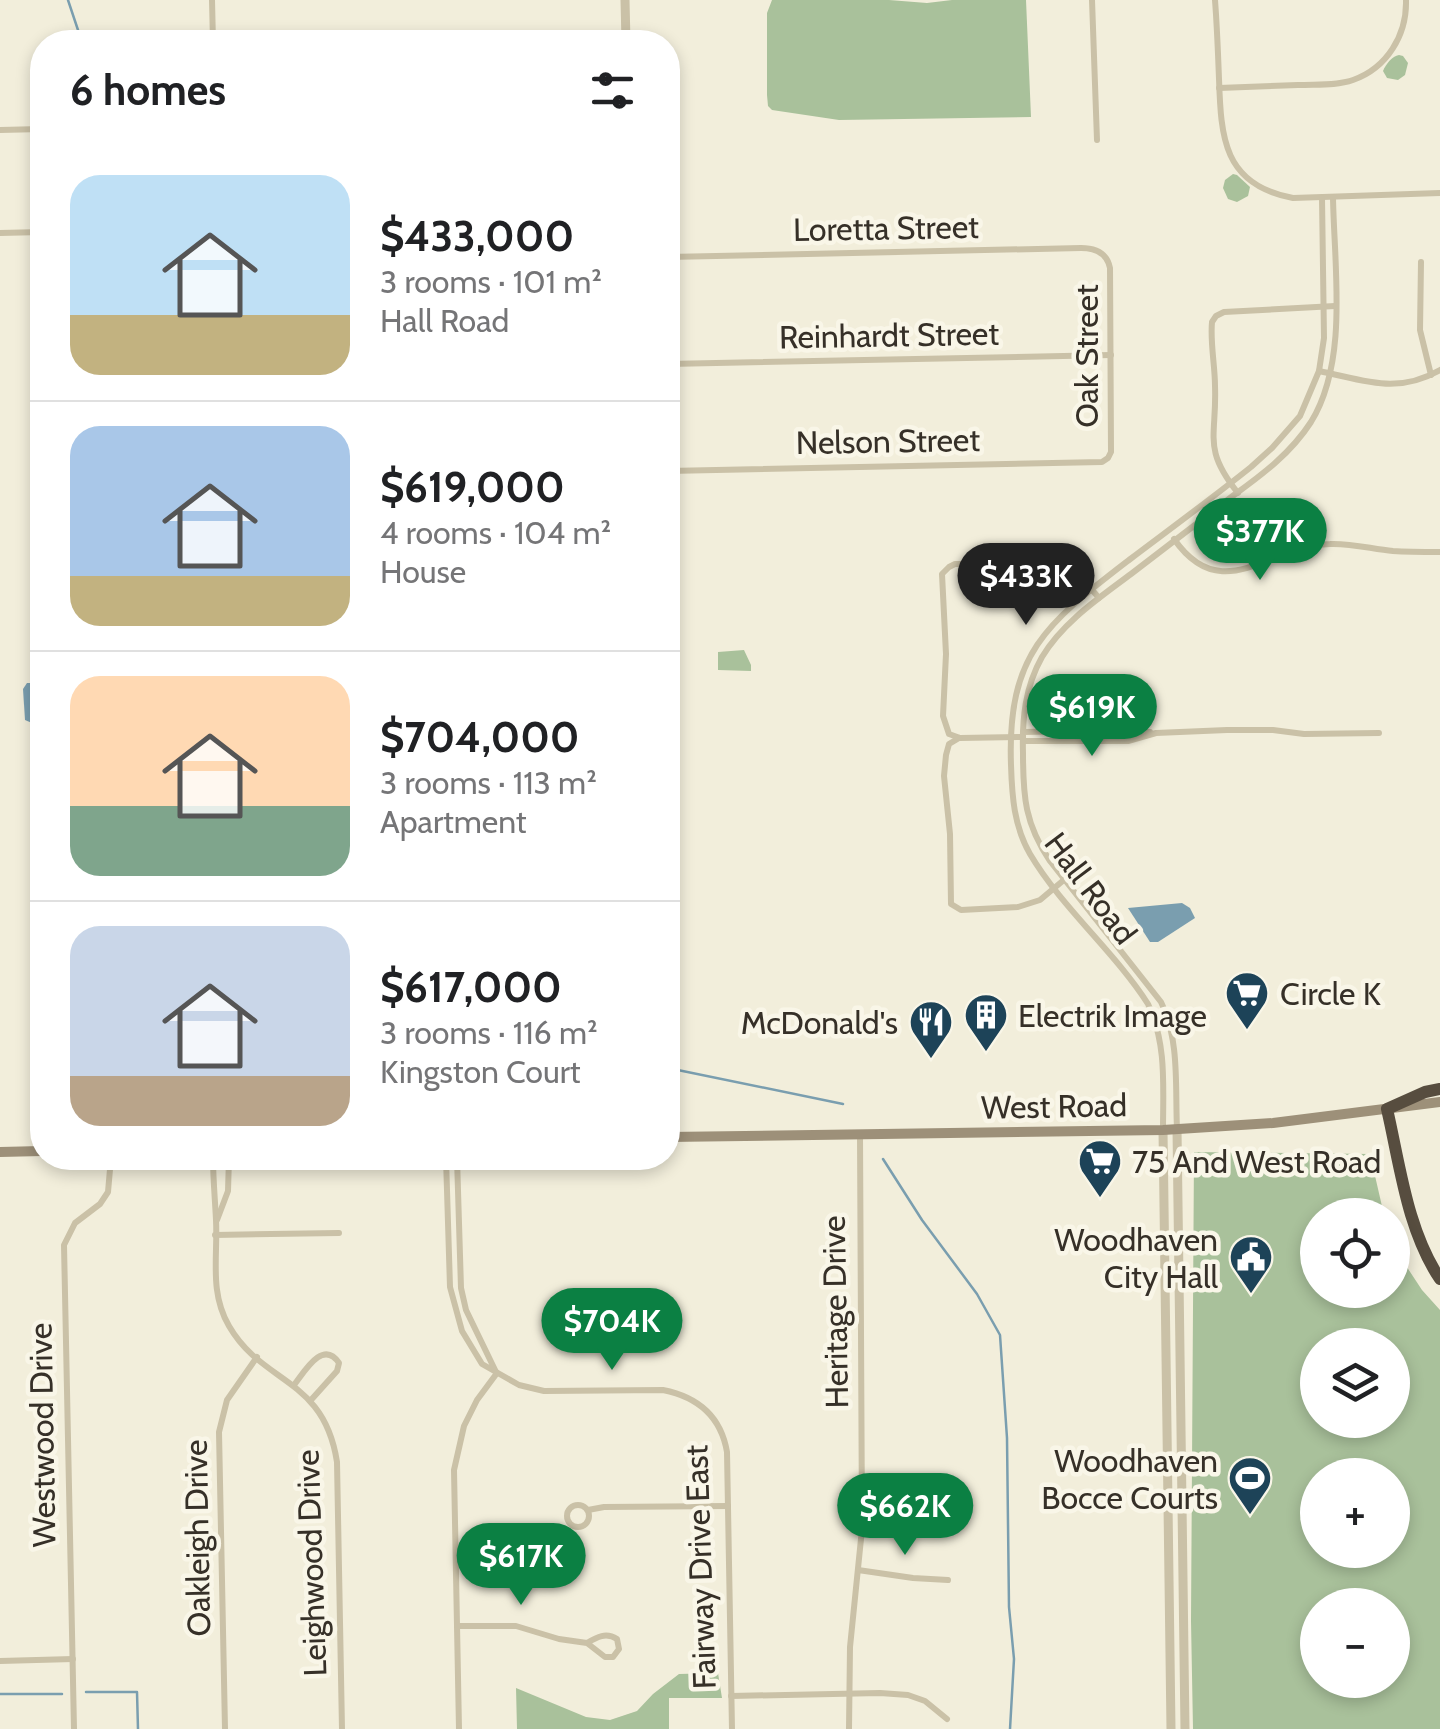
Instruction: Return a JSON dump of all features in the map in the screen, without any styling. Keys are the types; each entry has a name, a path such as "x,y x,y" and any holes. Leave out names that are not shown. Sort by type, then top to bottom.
{"highway":[{"path":"1440,1089 1387,1109 1414,1221 1440,1278"}],"main road":[{"name":"West Road","path":"680,1136 1163,1130 1273,1123 1440,1102"},
{"path":"0,1152 30,1151"}],"street":[{"path":"212,0 213,30"},
{"path":"625,0 626,30"},
{"path":"1092,0 1098,140"},
{"path":"1216,0 1221,129 1224,144 1247,178 1281,196 1440,193"},
{"path":"1219,88 1334,84 1364,75 1394,47 1404,20 1406,0"},
{"path":"0,130 30,129"},
{"name":"Hall Road","path":"1186,1729 1173,1038 1161,1002 1041,848 1028,820 1023,736 1027,694 1042,659 1064,628 1276,463 1301,436 1319,406 1336,339 1333,197"},
{"name":"Hall Road","path":"1171,1729 1161,1041 1153,1014 1131,980 1030,853 1017,824 1012,795 1010,737 1015,694 1032,652 1057,618 1230,483 1272,448 1300,416 1319,371 1324,338 1322,198"},
{"path":"0,233 30,232"},
{"name":"Loretta Street","path":"680,258 1081,248 1098,250 1104,255"},
{"name":"Oak Street","path":"1104,255 1110,268 1108,458"},
{"path":"1421,262 1420,330 1431,375"},
{"path":"1238,493 1216,460 1213,446 1214,319 1224,312 1335,306"},
{"name":"Reinhardt Street","path":"680,364 1111,355"},
{"path":"1319,371 1386,385 1408,383 1440,370"},
{"name":"Nelson Street","path":"680,471 1102,462 1108,458"},
{"path":"1167,531 1194,562 1220,572 1239,570 1320,544 1440,552"},
{"path":"1100,598 1074,570 1054,564 955,564 944,570 943,716 949,734 960,738 1128,740 1156,733 1237,730 1379,733"},
{"path":"960,738 949,744 944,765 951,904 961,910 1018,907 1040,900 1065,880"},
{"path":"1131,980 1140,972"},
{"path":"1161,1041 1173,1038"},
{"name":"Heritage Drive","path":"849,1729 850,1647 862,1529 860,1134"},
{"name":"Westwood Drive","path":"74,1729 64,1245 75,1223 100,1204 108,1192 110,1170"},
{"name":"Leighwood Drive","path":"213,1170 216,1221"},
{"name":"Leighwood Drive","path":"229,1170 228,1191 214,1236 215,1278 221,1309 235,1336 311,1400 330,1433 336,1462 342,1729"},
{"path":"446,1170 450,1287 462,1331 482,1364 496,1373"},
{"path":"457,1170 461,1288 466,1310 496,1373"},
{"path":"1164,1190 1178,1190"},
{"path":"214,1236 339,1232"},
{"path":"1165,1234 1179,1234"},
{"path":"448,1248 459,1247"},
{"path":"294,1385 320,1355 335,1356 337,1371 311,1400"},
{"name":"Oakleigh Drive","path":"225,1729 219,1432 227,1400 257,1357"},
{"path":"1166,1358 1180,1358"},
{"path":"460,1729 456,1455 468,1416 496,1373"},
{"name":"Fairway Drive East","path":"496,1373 519,1385 544,1391 664,1390 684,1395 716,1421 725,1442 732,1729"},
{"path":"588,1510 728,1506"},
{"path":"1168,1555 1183,1555"},
{"path":"858,1570 948,1580"},
{"path":"457,1626 510,1625 587,1643 605,1657 613,1656 619,1648 617,1639 611,1636 587,1643"},
{"path":"0,1661 73,1659"},
{"path":"731,1696 908,1694 925,1701 947,1719"}],"green space":[{"path":"772,0 1026,0 1031,117 839,120 772,110 767,95 767,13"},
{"path":"1399,55 1408,63 1405,75 1398,80 1387,78 1384,68"},
{"path":"1233,174 1250,187 1248,196 1237,202 1228,199 1223,188 1225,180"},
{"path":"744,650 751,671 718,670 718,652"},
{"path":"1194,1152 1370,1154 1380,1198 1300,1198 1300,1308 1410,1308 1410,1272 1440,1310 1440,1729 1193,1729"},
{"path":"718,1673 722,1698 669,1698 669,1729 517,1729 516,1688 586,1717 610,1720 637,1711 679,1674"}],"water":[{"path":"30,683 30,722 25,720 23,689"},
{"path":"1182,903 1195,918 1158,942 1150,942 1128,908"}],"waterway":[{"path":"68,0 78,30"},
{"path":"680,1070 843,1104"},
{"path":"883,1159 977,1294 1000,1335 1014,1659 1010,1729"},
{"path":"86,1692 137,1692 138,1729"},
{"path":"0,1694 62,1694"}],"place":[{"name":"Circle K","path":"1247,1031"},
{"name":"Electrik Image","path":"986,1053"},
{"name":"McDonald's","path":"931,1060"},
{"name":"75 And West Road","path":"1100,1199"},
{"name":"Woodhaven City Hall","path":"1251,1295"},
{"name":"Woodhaven Bocce Courts","path":"1250,1516"}]}
